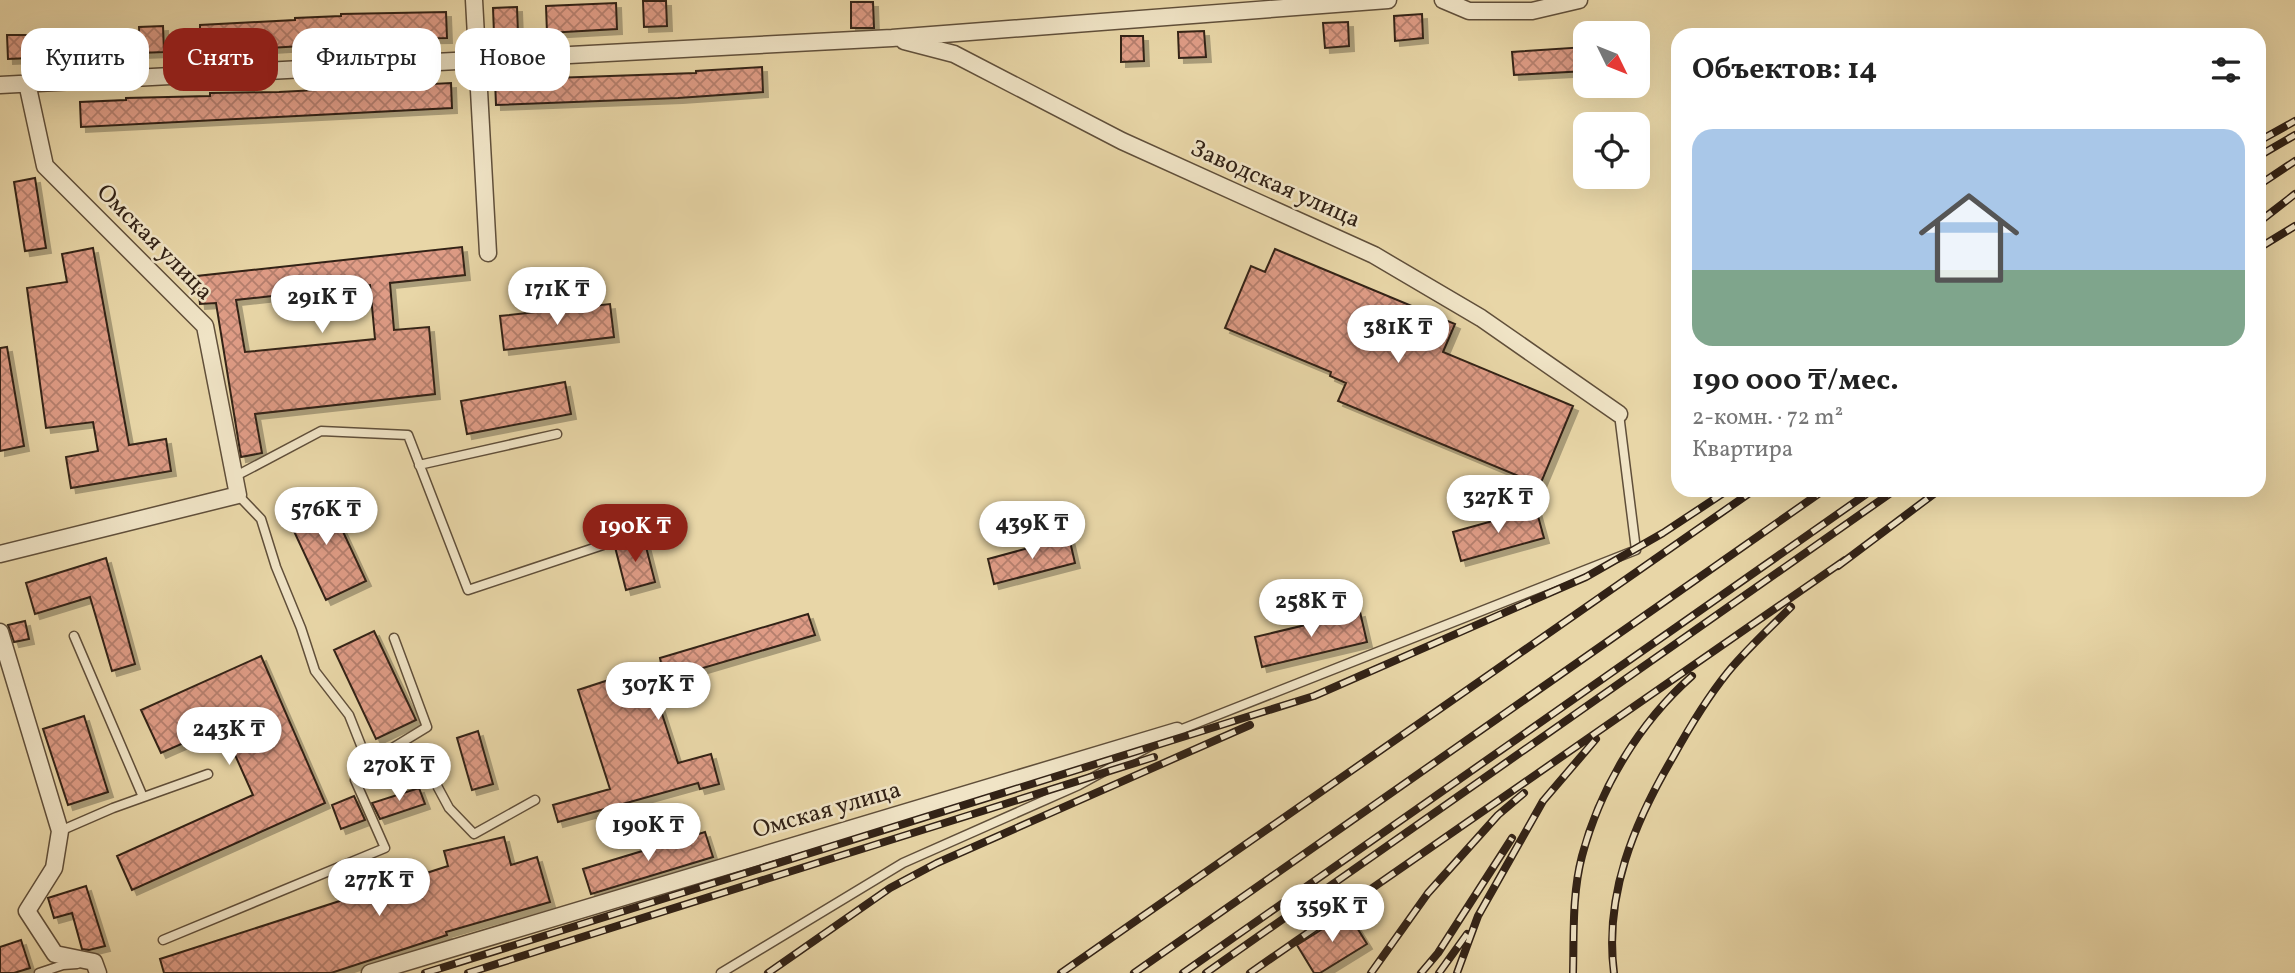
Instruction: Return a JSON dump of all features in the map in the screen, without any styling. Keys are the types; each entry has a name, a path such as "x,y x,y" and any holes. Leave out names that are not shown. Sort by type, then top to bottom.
{"street":[{"path":"474,0 476,28"},
{"name":"Заводская улица","path":"570,55 892,38 1388,0"},
{"path":"1443,0 1469,11 1532,11 1579,0"},
{"name":"Заводская улица","path":"892,38 954,54 1122,141 1374,255 1481,318 1619,414"},
{"name":"Заводская улица","path":"149,77 455,61"},
{"name":"Заводская улица","path":"0,85 21,83"},
{"name":"Омская улица","path":"29,91 45,166 205,326 238,495"},
{"path":"480,91 488,253"},
{"path":"0,554 238,495"},
{"path":"0,632 61,831 54,868 27,911 55,954 96,968"},
{"name":"Омская улица","path":"370,973 753,856 1177,732"}],"lane":[{"path":"721,973 903,863 1079,785 1177,732 1636,550 1619,414"},
{"path":"234,477 321,431 408,435 468,590 603,545"},
{"path":"419,465 557,435"},
{"path":"238,495 261,519 315,671 349,715 368,763"},
{"path":"74,636 143,797"},
{"path":"163,940 385,848 355,780 368,763 427,727 394,638"},
{"path":"396,746 435,782 449,807 474,834 535,800"},
{"path":"61,831 208,774"},
{"path":"39,973 63,965 96,968"}],"building":[{"path":"643,1 666,1 667,26 644,27"},
{"path":"851,2 873,2 874,28 851,28"},
{"path":"616,3 617,29 570,32 570,28 547,28 546,6"},
{"path":"517,7 518,28 494,28 493,8"},
{"path":"446,12 447,38 441,38 441,28 292,28 292,47 278,47 278,28 200,28 200,25 295,20 341,14"},
{"path":"1422,14 1423,38 1395,41 1394,16"},
{"path":"1348,22 1349,46 1325,48 1323,23"},
{"path":"163,26 163,52 149,53 149,28 139,27"},
{"path":"1204,31 1206,57 1179,58 1178,32"},
{"path":"7,35 21,35 21,58 8,59"},
{"path":"1121,36 1143,36 1144,61 1121,62"},
{"path":"1573,48 1573,72 1514,75 1512,52"},
{"path":"762,67 763,92 496,105 495,91 570,91 570,77"},
{"path":"451,83 452,108 81,127 80,102 210,96 210,93 441,91 441,84"},
{"path":"35,178 46,248 25,251 14,182"},
{"path":"462,247 465,275 390,283 394,330 429,327 435,394 255,414 262,453 241,457 216,303 200,304 197,276","holes":["370,285 375,339 245,352 236,300"]},
{"path":"93,248 129,445 166,439 171,471 71,488 66,457 98,451 93,422 46,428 27,288 67,282 62,254"},
{"path":"1275,249 1455,324 1443,352 1573,406 1540,485 1338,401 1346,383 1330,376 1331,372 1225,328 1251,266 1265,272"},
{"path":"610,304 614,337 504,350 500,316"},
{"path":"7,347 24,446 0,451 0,348"},
{"path":"565,382 571,414 467,434 461,401"},
{"path":"325,493 366,581 326,600 285,512"},
{"path":"1536,509 1544,538 1461,561 1453,532"},
{"path":"1069,537 1075,563 994,584 988,559"},
{"path":"644,539 655,582 626,590 615,547"},
{"path":"106,558 135,664 112,671 90,597 35,614 26,583"},
{"path":"1360,612 1367,642 1262,667 1255,637"},
{"path":"808,614 815,635 652,683 678,763 711,754 719,784 700,789 698,783 558,822 553,805 610,789 578,690 661,663 660,658"},
{"path":"25,621 29,639 14,642 8,625"},
{"path":"374,631 416,720 376,739 334,650"},
{"path":"261,656 325,803 132,890 117,856 253,795 222,726 161,753 141,710"},
{"path":"84,716 108,792 68,805 43,729"},
{"path":"478,731 493,784 472,790 457,738"},
{"path":"419,788 425,804 380,819 372,803"},
{"path":"354,796 365,820 341,829 332,805"},
{"path":"705,832 713,857 591,894 583,869"},
{"path":"504,837 511,865 537,857 550,902 446,932 447,935 331,973 164,973 160,959 448,866 444,851"},
{"path":"86,886 105,946 89,950 82,949 72,913 54,918 48,898"},
{"path":"1348,913 1367,944 1320,973 1314,973 1297,945"},
{"path":"21,940 30,968 14,973 0,973 0,947"}],"railway":[{"path":"2266,137 2295,121"},
{"path":"2266,152 2295,135"},
{"path":"2266,180 2295,161"},
{"path":"2266,217 2295,194"},
{"path":"2266,244 2295,226"},
{"path":"425,973 1314,696 1586,577 1663,533 1717,497"},
{"path":"1061,973 1744,497"},
{"path":"1134,973 1814,497"},
{"path":"1183,973 1862,497"},
{"path":"1206,973 1885,497"},
{"path":"1838,566 1930,497"},
{"path":"1250,973 1845,560"},
{"path":"1614,973 1612,944 1618,888 1625,860 1646,808 1685,735 1713,692 1743,655 1791,607"},
{"path":"1573,973 1574,914 1579,870 1599,806 1624,758 1639,736 1655,714 1692,676"},
{"path":"768,973 890,888 937,863 1250,725"},
{"path":"1457,973 1478,916 1543,801 1596,739"},
{"path":"468,973 1154,757"},
{"path":"1371,973 1428,893 1498,815 1524,793"},
{"path":"1421,973 1438,953 1512,838"},
{"path":"1439,973 1467,934"}]}
